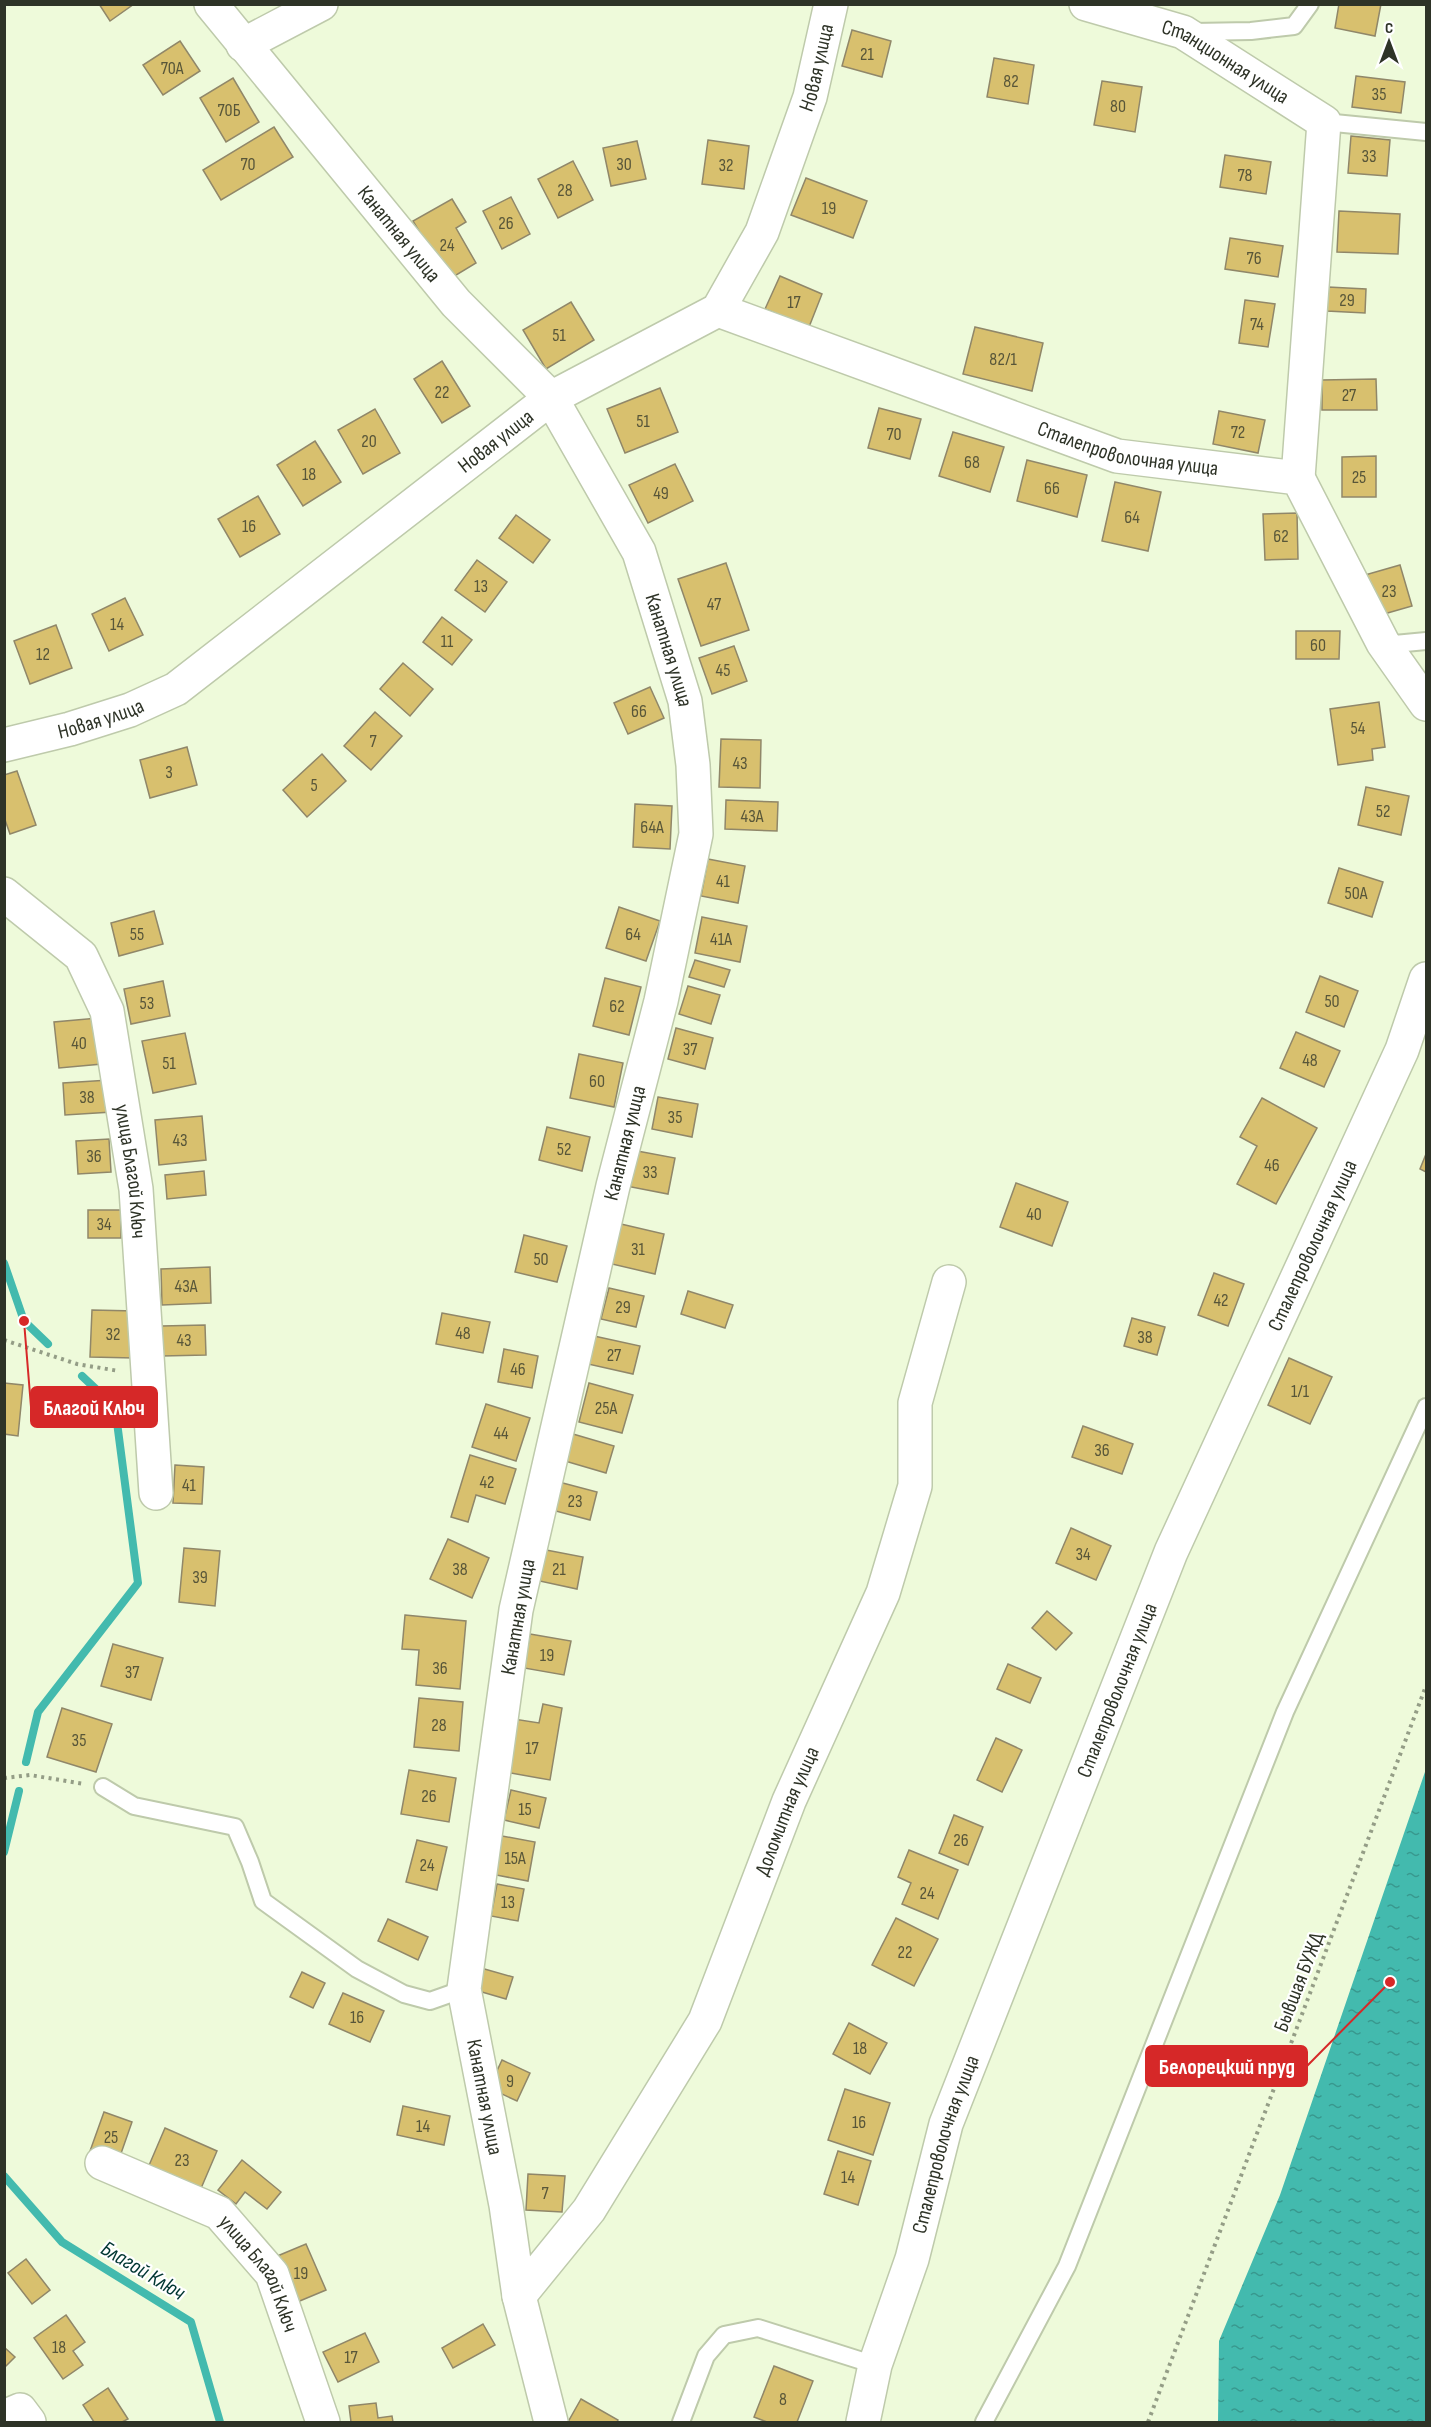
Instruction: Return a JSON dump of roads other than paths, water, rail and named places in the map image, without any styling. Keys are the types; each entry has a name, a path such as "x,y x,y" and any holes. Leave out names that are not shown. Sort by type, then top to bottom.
{"street":[{"name":"Канатная улица","path":"211,4 456,303 551,398 639,552 685,700 693,765 696,834 661,1001 613,1186 516,1610 464,1989 506,2205 519,2296 551,2422"},
{"path":"243,45 321,4"},
{"name":"Новая улица","path":"4,745 70,729 120,713 176,689 551,398 718,310 762,232 810,97 831,4"},
{"name":"Станционная улица","path":"1086,4 1183,33 1324,122"},
{"path":"1324,122 1298,478 1384,645 1426,704"},
{"name":"Сталепроволочная улица","path":"718,310 1117,456 1298,478"},
{"name":"улица Благой Ключ","path":"4,894 81,956 107,1011 136,1189 156,1492"},
{"name":"Сталепроволочная улица","path":"863,2422 875,2365 912,2259 946,2124 1171,1552 1401,1050 1426,979"},
{"name":"Доломитная улица","path":"519,2296 589,2210 705,2022 789,1801 883,1593 915,1486 915,1403 949,1282"},
{"name":"улица Благой Ключ","path":"102,2163 219,2213 272,2274 323,2422"},
{"path":"4,2417 20,2410 29,2422"}],"lane":[{"path":"1183,33 1251,31 1294,26 1310,4"},
{"path":"1324,122 1426,132"},
{"path":"1384,645 1426,641"},
{"path":"984,2422 1067,2266 1285,1712 1426,1407"},
{"path":"103,1787 134,1806 235,1827 263,1901 357,1969 404,1994 430,2001 464,1989"},
{"path":"681,2422 706,2356 724,2335 758,2328 875,2365"}],"water":[{"path":"1426,1769 1426,2422 1218,2422 1219,2341 1280,2195"}],"waterway":[{"name":"Благой Ключ","path":"4,1263 24,1321 48,1344"},
{"name":"Благой Ключ","path":"26,1762 38,1712 138,1583 115,1407 82,1376"},
{"name":"Благой Ключ","path":"4,1852 19,1791"},
{"name":"Благой Ключ","path":"4,2176 62,2242 191,2322 220,2422"}],"place":[{"name":"Благой Ключ","path":"24,1321"},
{"name":"Белорецкий пруд","path":"1390,1982"}]}
